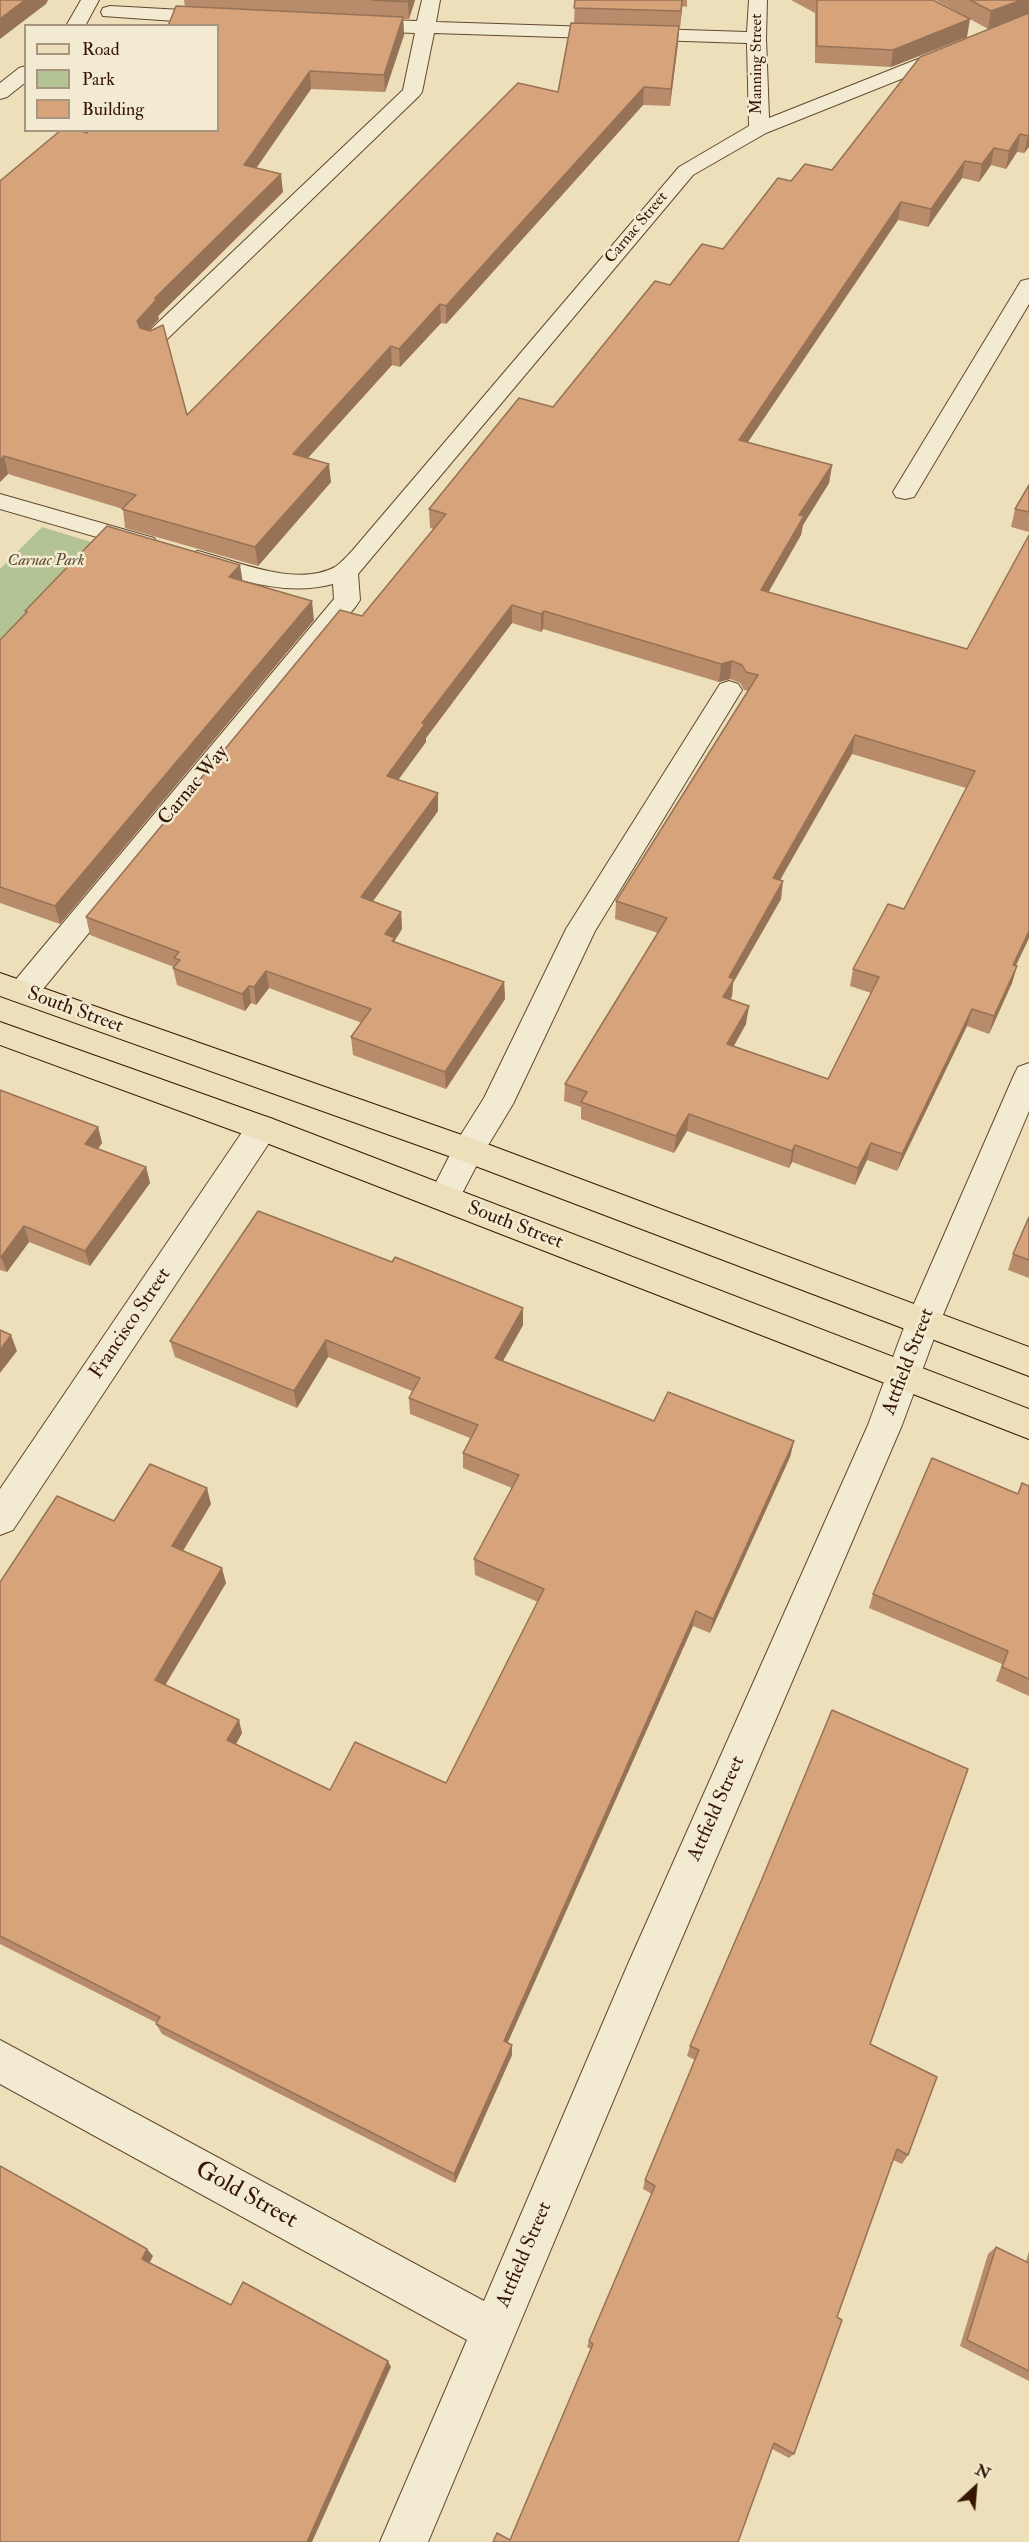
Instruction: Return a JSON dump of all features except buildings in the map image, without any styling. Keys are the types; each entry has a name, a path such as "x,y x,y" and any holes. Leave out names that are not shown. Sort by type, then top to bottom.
{"main road":[{"name":"South Street","path":"11,988 468,1150 1029,1362"},
{"name":"South Street","path":"0,1033 262,1128 1029,1424"}],"street":[{"path":"76,24 90,0"},
{"path":"153,340 412,92 431,0"},
{"name":"Manning Street","path":"759,0 756,38 759,129"},
{"path":"109,12 239,19"},
{"name":"Carnac Street","path":"345,572 369,547 686,171 759,129 988,32 1029,21"},
{"path":"343,24 756,38"},
{"path":"988,32 1029,42"},
{"path":"4,101 24,75"},
{"path":"4,101 24,96"},
{"path":"905,492 1029,286"},
{"path":"0,501 255,576 285,580 313,580 345,572"},
{"name":"Carnac Way","path":"11,988 346,600 345,572"},
{"path":"444,1198 468,1150 497,1104 581,929 729,690"},
{"name":"Attfield Street","path":"404,2542 493,2330 904,1377 923,1322 1029,1075"},
{"name":"Francisco Street","path":"0,1519 262,1128"},
{"name":"Gold Street","path":"0,2061 493,2330"}],"green space":[{"name":"Carnac Park","path":"42,527 101,545 0,651 0,569"}]}
